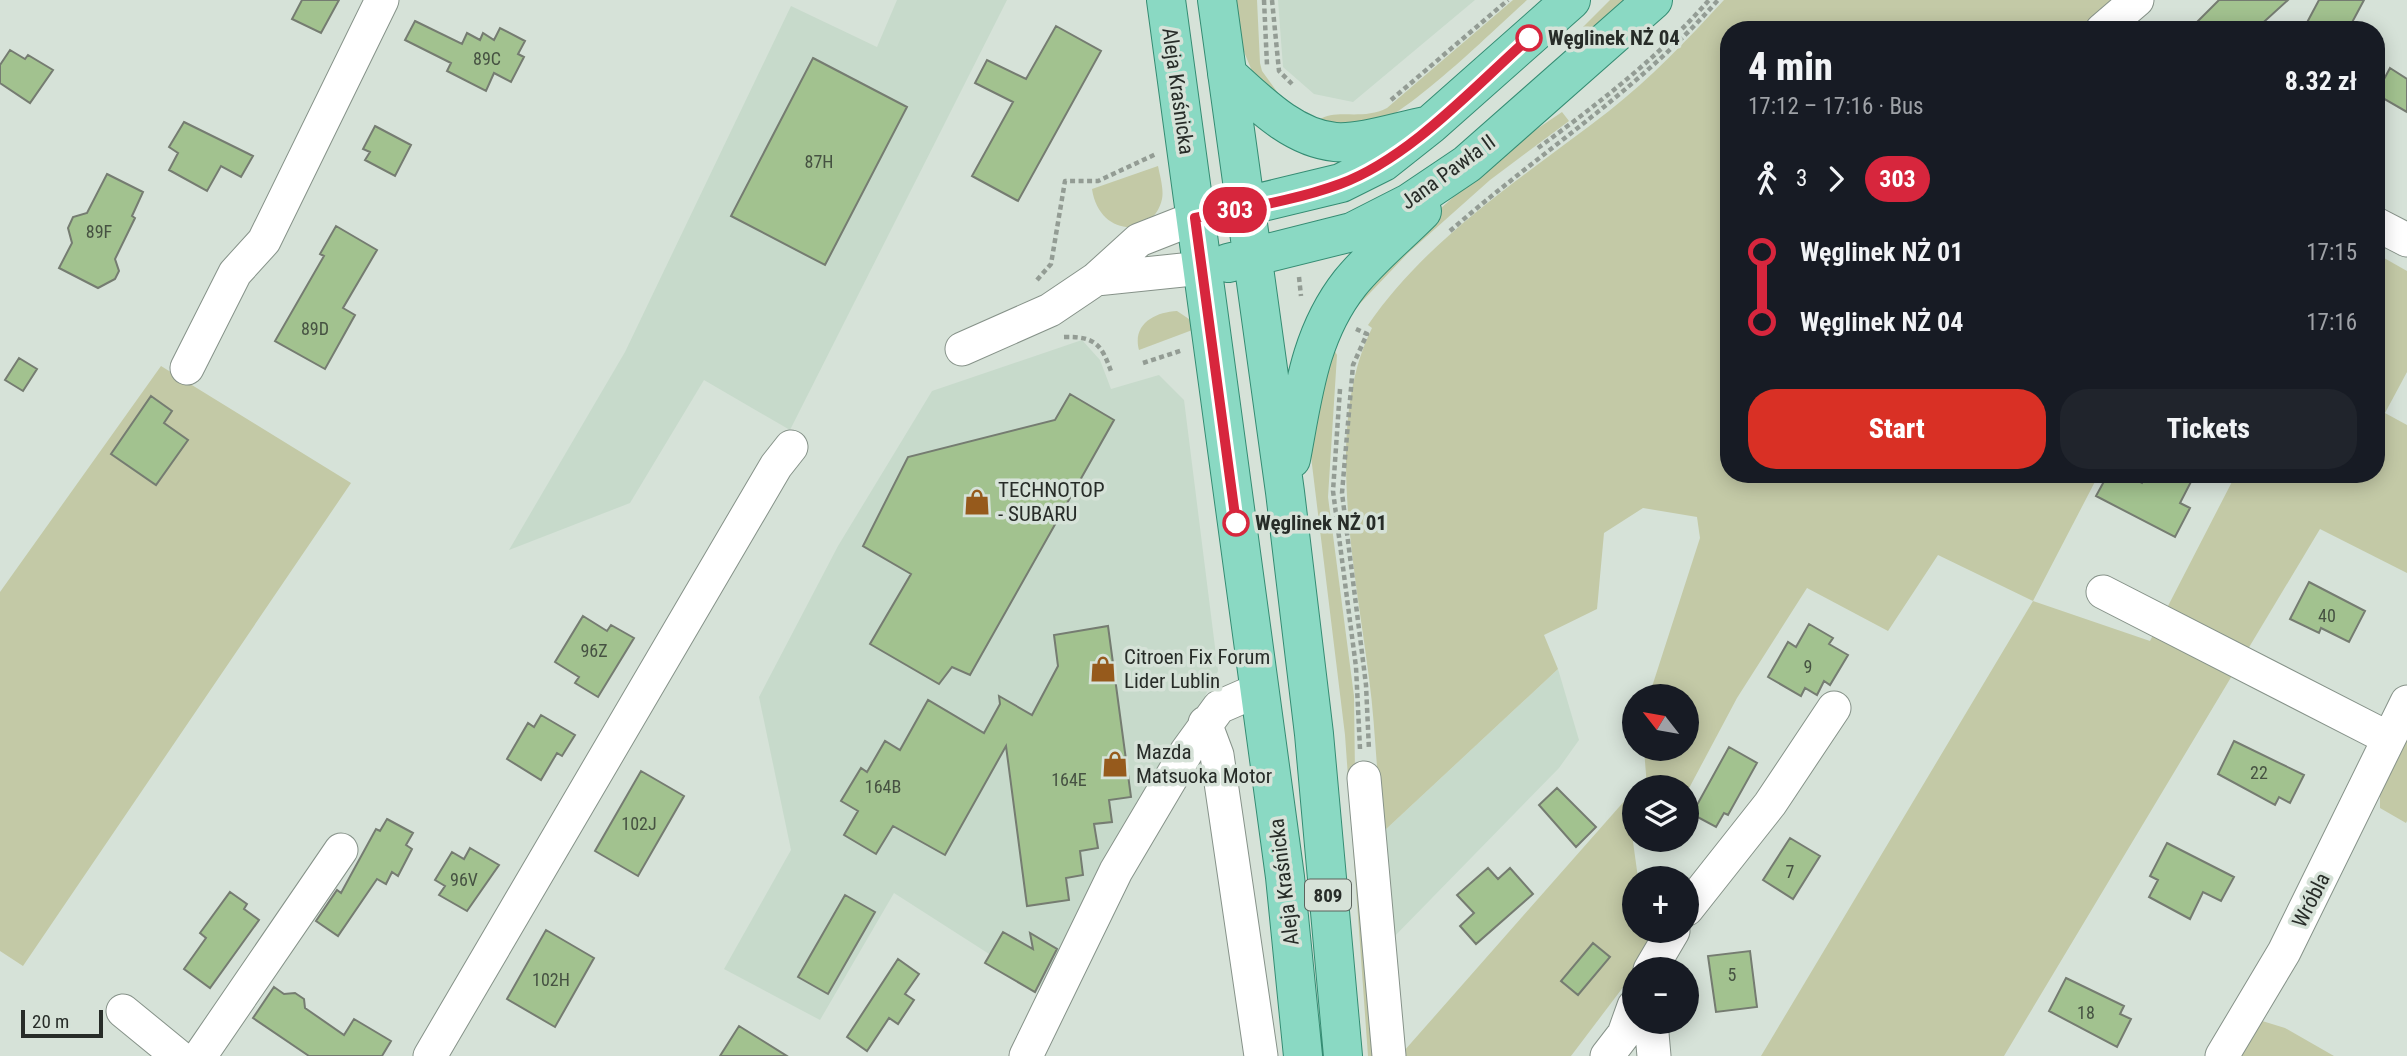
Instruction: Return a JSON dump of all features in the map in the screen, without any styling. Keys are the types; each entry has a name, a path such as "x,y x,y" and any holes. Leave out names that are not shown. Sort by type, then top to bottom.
{"main road":[{"name":"Aleja Kraśnicka","path":"1166,0 1285,877 1303,1056"},
{"name":"Aleja Kraśnicka","path":"1217,0 1285,492 1314,734 1343,1056"},
{"path":"1195,218 1308,194 1351,179 1383,162 1431,124 1572,0"},
{"name":"Jana Pawła II","path":"1202,268 1253,258 1352,232 1409,203 1467,164 1653,0"},
{"path":"1227,74 1271,113 1321,139 1349,141 1431,124"},
{"path":"1285,492 1303,387 1314,349 1328,317 1350,284 1370,261 1467,164"}],"street":[{"path":"187,368 235,273 264,242 382,0"},
{"path":"2112,21 2137,0"},
{"path":"962,349 1050,310 1096,279 1139,240 1195,218"},
{"path":"2385,229 2407,240"},
{"path":"1096,279 1202,268"},
{"path":"430,1056 776,466 791,447"},
{"path":"2103,592 2388,738"},
{"path":"1026,1056 1116,871 1205,723 1219,707 1258,690"},
{"name":"Wróbla","path":"2222,1056 2284,952 2407,702"},
{"path":"1699,894 1770,804 1834,708"},
{"path":"1205,723 1217,755 1261,1056"},
{"path":"1364,778 1389,1056"},
{"path":"200,1056 341,850"},
{"path":"123,1012 178,1056"},
{"path":"1607,1056 1625,1034"},
{"path":"1652,1034 1654,1056"}],"path":[{"path":"1264,0 1269,70"},
{"path":"1272,0 1279,71 1301,91"},
{"path":"1386,104 1508,0"},
{"path":"1533,152 1630,75 1691,21 1709,0"},
{"path":"1447,233 1519,171 1576,130 1655,64 1718,0"},
{"path":"1027,285 1038,280 1051,264 1065,181 1098,181 1157,154"},
{"path":"1442,229 1459,213"},
{"path":"1357,318 1352,327 1367,334 1353,365 1342,493 1366,685 1369,755 1364,778"},
{"path":"1354,339 1365,321"},
{"path":"1060,337 1081,336 1094,341 1104,353 1112,374"},
{"path":"1143,363 1190,347"},
{"path":"1342,378 1333,491 1356,667 1360,756 1364,778"}],"shaded area":[{"path":"897,0 1007,0 790,430 704,380 630,503 509,550 625,352 791,6 877,47"},
{"path":"1278,0 1475,0 1353,102 1314,94 1283,67"},
{"path":"1082,340 1100,360 1111,389 1159,375 1184,400 1218,671 1047,991 894,893 820,1020 724,969 791,850 759,697 838,546 932,391"},
{"path":"1558,669 1579,740 1559,768 1389,942 1384,831"}],"green space":[{"path":"1235,0 1257,0 1262,71 1283,100 1252,71 1242,47"},
{"path":"1513,0 1527,0 1444,76 1394,114 1373,126 1356,130 1319,120 1333,115 1368,114 1387,108"},
{"path":"1610,0 1631,0 1591,34 1583,27"},
{"path":"1724,0 2117,0 2092,21 1720,21 1720,483 2094,483 2033,601 1938,555 1888,631 1807,588 1737,698 1696,775 1646,775 1645,761 1699,761 1699,684 1653,684 1700,538 1697,517 1643,508 1604,533 1597,609 1544,635 1558,669 1384,831 1347,500 1349,409 1357,367 1372,328 1368,325 1392,293 1449,235 1640,85"},
{"path":"1562,112 1569,121 1490,180 1408,253 1350,314 1353,294 1431,217 1506,150"},
{"path":"1158,166 1162,199 1157,212 1148,221 1138,226 1126,227 1115,224 1105,216 1097,205 1092,189"},
{"path":"2385,259 2407,271 2407,372 2385,413"},
{"path":"1177,311 1192,321 1195,329 1139,350 1139,333 1142,326 1153,317"},
{"path":"1331,344 1337,355 1328,497 1354,696 1355,775 1377,1056 1368,1056 1345,735 1309,440"},
{"path":"161,366 351,483 23,966 0,951 0,592"},
{"path":"2385,413 2407,425 2407,573 2320,529 2004,1056 1761,1056 2033,601 2150,641 2231,483 2385,483"},
{"path":"2407,726 2406,823 2380,808 2380,794"},
{"path":"1622,804 1622,852 1634,852 1636,866 1622,866 1622,943 1648,943 1649,953 1646,957 1622,957 1622,989 1571,1056 1405,1056 1404,1051"},
{"path":"2259,1020 2285,1028 2334,1056 2238,1056"}],"building":[{"path":"302,0 339,0 321,33 292,19"},
{"path":"2219,0 2288,0 2265,21 2198,21"},
{"path":"2319,0 2364,0 2353,21 2308,21"},
{"path":"415,21 462,44 467,33 480,40 483,33 494,40 500,28 525,41 518,54 524,57 511,82 494,73 486,91 447,71 451,63 405,40"},
{"path":"1056,26 1101,51 1018,201 972,176 1013,102 975,83 987,60 1026,79"},
{"path":"10,50 25,59 28,55 53,70 30,103 0,83 0,65"},
{"path":"813,58 907,107 825,265 731,216"},
{"path":"2390,68 2407,79 2407,112 2385,99 2385,77"},
{"path":"184,122 253,156 241,177 221,166 207,191 169,170 178,153 169,147"},
{"path":"375,126 411,145 395,176 365,160 370,152 363,149"},
{"path":"107,174 143,192 132,216 135,218 115,259 119,271 115,279 98,288 59,268 72,243 68,228 73,217 87,213"},
{"path":"336,226 377,250 343,308 355,315 325,369 275,341 324,256 320,254"},
{"path":"19,358 37,369 23,391 5,380"},
{"name":"TECHNOTOP - SUBARU","path":"1070,394 1114,420 970,675 952,667 939,684 870,644 911,574 863,546 908,457 1055,420"},
{"path":"151,396 172,411 164,423 188,440 156,485 111,454"},
{"path":"2103,483 2190,483 2180,503 2190,508 2175,537 2096,496"},
{"path":"2309,582 2365,611 2349,642 2321,628 2319,633 2290,619"},
{"path":"583,616 607,631 611,625 634,638 598,697 575,683 579,677 555,662"},
{"path":"1809,624 1833,638 1829,644 1848,655 1830,685 1824,681 1817,695 1805,688 1801,696 1768,677 1788,642 1796,647"},
{"path":"1108,626 1131,797 1109,800 1112,822 1094,824 1098,848 1080,851 1083,875 1066,878 1069,900 1027,906 1006,746 945,855 893,826 876,854 844,835 858,811 841,801 861,768 867,772 885,741 900,750 928,700 984,733 1000,704 999,696 1032,715 1058,666 1054,635"},
{"path":"541,715 575,735 562,756 557,753 541,780 507,759 528,723 534,727"},
{"path":"2234,741 2304,775 2290,803 2279,797 2275,805 2218,774"},
{"path":"1729,747 1757,763 1728,815 1724,813 1716,827 1699,818 1699,801"},
{"path":"641,771 684,796 638,876 595,851"},
{"path":"1557,788 1596,827 1576,847 1539,805"},
{"path":"387,819 413,833 406,845 412,849 398,876 392,872 386,884 377,879 338,936 316,921 337,890 341,893 376,829 380,831"},
{"path":"1790,838 1820,856 1793,899 1763,880"},
{"path":"2167,843 2234,877 2221,901 2203,892 2190,919 2149,897 2158,880 2150,876"},
{"path":"470,848 499,865 467,911 439,895 445,886 435,880 452,852 464,859"},
{"path":"1488,868 1498,879 1510,868 1533,894 1476,944 1460,926 1474,913 1457,895"},
{"path":"230,892 247,904 244,909 259,920 210,988 184,969 206,938 200,933"},
{"path":"845,895 875,912 828,994 798,977"},
{"path":"546,930 594,958 555,1027 507,999"},
{"path":"1003,932 1033,949 1030,933 1057,949 1035,992 985,963"},
{"path":"1593,943 1610,957 1578,995 1561,981"},
{"path":"1750,951 1757,1007 1716,1012 1708,956"},
{"path":"898,959 919,974 905,994 914,1000 898,1024 889,1018 867,1051 847,1037"},
{"path":"2066,978 2124,1006 2120,1014 2131,1019 2117,1047 2049,1011"},
{"path":"274,987 284,994 295,993 304,999 305,1008 344,1035 354,1019 391,1041 382,1056 309,1056 253,1018"},
{"path":"739,1026 787,1056 720,1056"}],"bus line":[{"name":"303","path":"1236,523 1195,218 1308,194 1362,174 1409,143 1529,38"}],"place":[{"name":"Węglinek NŻ 04","path":"1529,38"},
{"name":"TECHNOTOP - SUBARU","path":"977,502"},
{"name":"Węglinek NŻ 01","path":"1236,523"},
{"name":"Citroen Fix Forum Lider Lublin","path":"1103,669"},
{"name":"Mazda Matsuoka Motor","path":"1115,764"}]}
